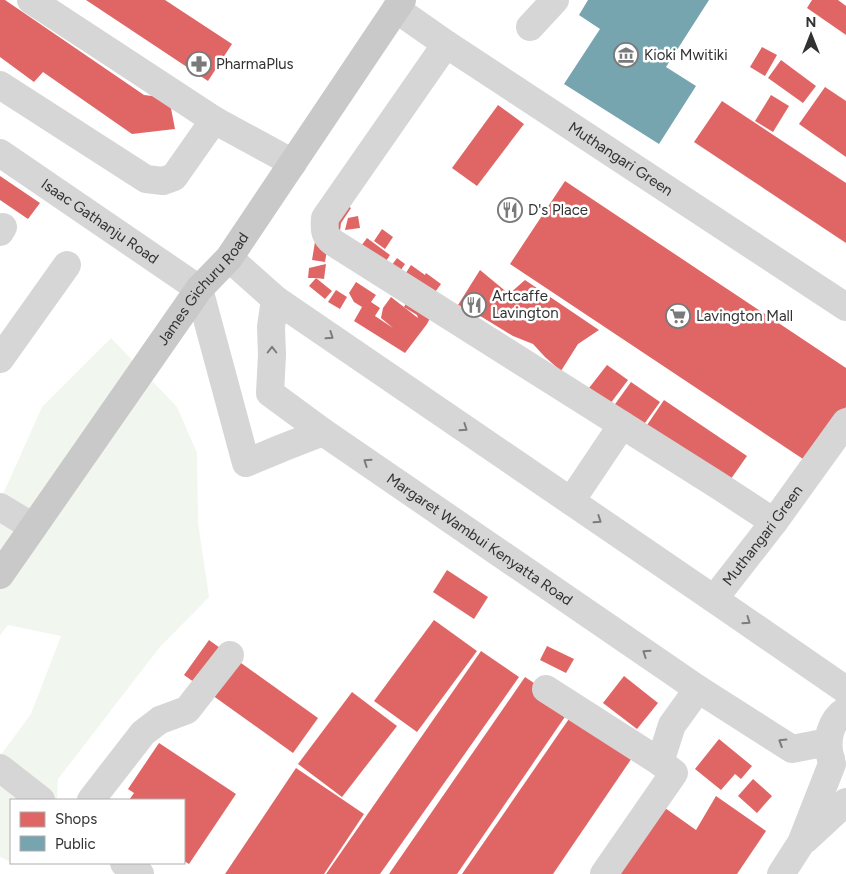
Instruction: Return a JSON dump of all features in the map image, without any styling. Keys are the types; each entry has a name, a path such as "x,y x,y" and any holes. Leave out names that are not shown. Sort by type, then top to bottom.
{"main road":[{"name":"James Gichuru Road","path":"0,575 200,289 229,258 399,5"}],"street":[{"path":"31,0 214,120 293,163"},
{"path":"530,27 555,0"},
{"name":"Muthangari Green","path":"399,5 446,44 846,307"},
{"path":"446,44 325,218 325,235 334,243 774,522"},
{"path":"0,85 146,179 163,181 174,177 214,120"},
{"name":"Isaac Gathanju Road","path":"0,153 200,289"},
{"path":"229,258 276,299 846,690"},
{"path":"0,359 67,265"},
{"path":"200,289 246,463 323,432"},
{"name":"Margaret Wambui Kenyatta Road","path":"276,299 272,327 270,393 323,432 698,689 792,749 835,762"},
{"name":"Muthangari Green","path":"714,599 774,522 846,422"},
{"path":"571,501 622,425"},
{"path":"0,507 33,527"},
{"path":"92,799 143,733 160,720 187,710 230,655"},
{"path":"546,689 660,762 674,773 604,874"},
{"path":"660,762 672,725 698,689"},
{"path":"781,874 801,844 835,762 830,731 835,721 846,710"},
{"path":"0,768 40,799"},
{"path":"801,844 846,802"},
{"path":"125,864 140,874"}],"shaded area":[{"path":"111,338 177,407 197,453 198,523 209,597 159,648 58,779 57,799 10,799 9,861 0,857 0,756 31,714 61,636 8,625 0,635 0,501 42,407"}],"building: Shops":[{"path":"0,0 5,0 144,95 169,98 175,129 132,134 43,72 34,82 0,57"},
{"path":"86,0 165,0 232,44 208,81"},
{"path":"812,0 838,0 846,6 846,35 807,8"},
{"path":"762,47 777,55 765,76 750,67"},
{"path":"781,60 816,86 803,103 768,78"},
{"path":"825,87 846,101 846,157 799,124"},
{"path":"771,95 789,106 773,132 755,121"},
{"path":"722,101 846,183 846,243 694,142"},
{"path":"498,105 524,124 477,186 452,168"},
{"path":"0,176 40,203 28,219 0,200"},
{"name":"Lavington Mall","path":"565,181 846,368 846,407 809,463 510,264"},
{"path":"340,201 351,208 341,223 340,231 328,244 325,262 312,260 315,242"},
{"path":"358,216 360,228 345,230 348,218"},
{"path":"382,229 393,237 385,249 374,241"},
{"path":"367,238 390,255 382,267 358,250"},
{"path":"397,258 405,264 393,282 384,276"},
{"path":"326,264 324,279 308,278 309,268"},
{"path":"411,265 441,284 430,299 402,279"},
{"path":"480,270 509,294 525,280 599,330 578,344 561,371 533,344 513,336 458,305"},
{"path":"316,278 332,291 325,299 309,286"},
{"path":"356,282 376,295 371,302 380,308 375,316 393,328 381,318 383,308 391,297 418,318 417,315 404,307 411,295 430,318 405,353 354,321 362,307 354,302 349,293"},
{"path":"336,290 347,297 340,309 328,302"},
{"path":"607,365 628,380 610,404 589,388"},
{"path":"631,382 660,402 642,427 613,407"},
{"path":"664,400 747,456 728,483 645,428"},
{"path":"447,570 488,597 474,619 433,592"},
{"path":"434,620 477,651 417,732 374,701"},
{"path":"209,640 318,718 293,753 184,675"},
{"path":"547,646 574,659 566,673 540,660"},
{"path":"481,651 519,677 380,874 326,874"},
{"path":"624,676 658,703 637,729 603,703"},
{"path":"525,677 571,708 457,874 389,874"},
{"path":"352,692 397,726 342,797 298,764"},
{"path":"573,713 634,755 553,874 462,874"},
{"path":"719,739 752,766 741,779 735,774 721,790 695,769"},
{"path":"159,743 236,794 189,864 185,862 185,799 130,799 134,793 128,789"},
{"path":"296,768 364,814 324,874 225,874"},
{"path":"753,779 772,796 757,813 738,796"},
{"path":"716,796 766,831 737,874 618,874 665,808 696,830"}],"building: Public":[{"path":"588,0 709,0 666,67 696,86 659,144 564,84 600,29 579,15"}],"place":[{"name":"Kioki Mwitiki","path":"626,55"},
{"name":"PharmaPlus","path":"199,64"},
{"name":"D's Place","path":"510,210"},
{"name":"Artcaffe Lavington","path":"474,305"},
{"name":"Lavington Mall","path":"678,316"}]}
